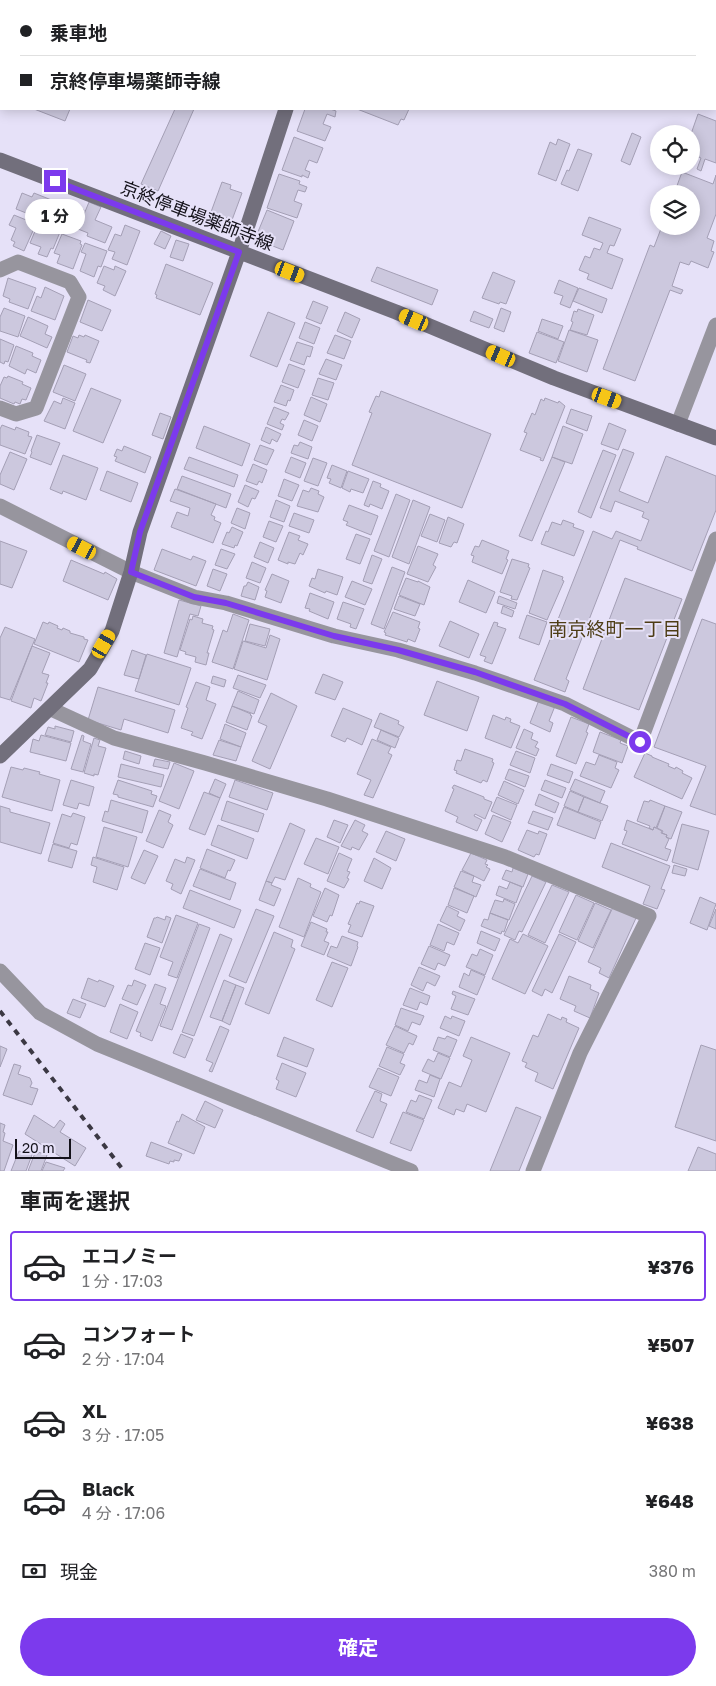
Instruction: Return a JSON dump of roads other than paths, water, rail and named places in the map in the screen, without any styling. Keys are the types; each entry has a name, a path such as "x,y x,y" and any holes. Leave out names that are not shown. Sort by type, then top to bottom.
{"main road":[{"path":"0,756 51,709 90,669 112,631 131,572 140,532 239,252 286,110"},
{"name":"京終停車場薬師寺線","path":"0,160 396,312 554,378 716,438"}],"street":[{"path":"0,270 18,262 70,282 79,297 36,408 16,414 0,408"},
{"path":"678,424 716,325"},
{"path":"0,506 131,572 194,597 226,603 334,636 398,650 475,672 565,704 640,742 716,539"},
{"path":"51,709 114,738 327,799 505,857 649,916 580,1053 533,1171"},
{"path":"0,971 40,1012 98,1044 411,1171"}],"railway":[{"path":"0,1011 124,1171"}],"district":[{"name":"南京終町一丁目","path":"615,629"}]}
